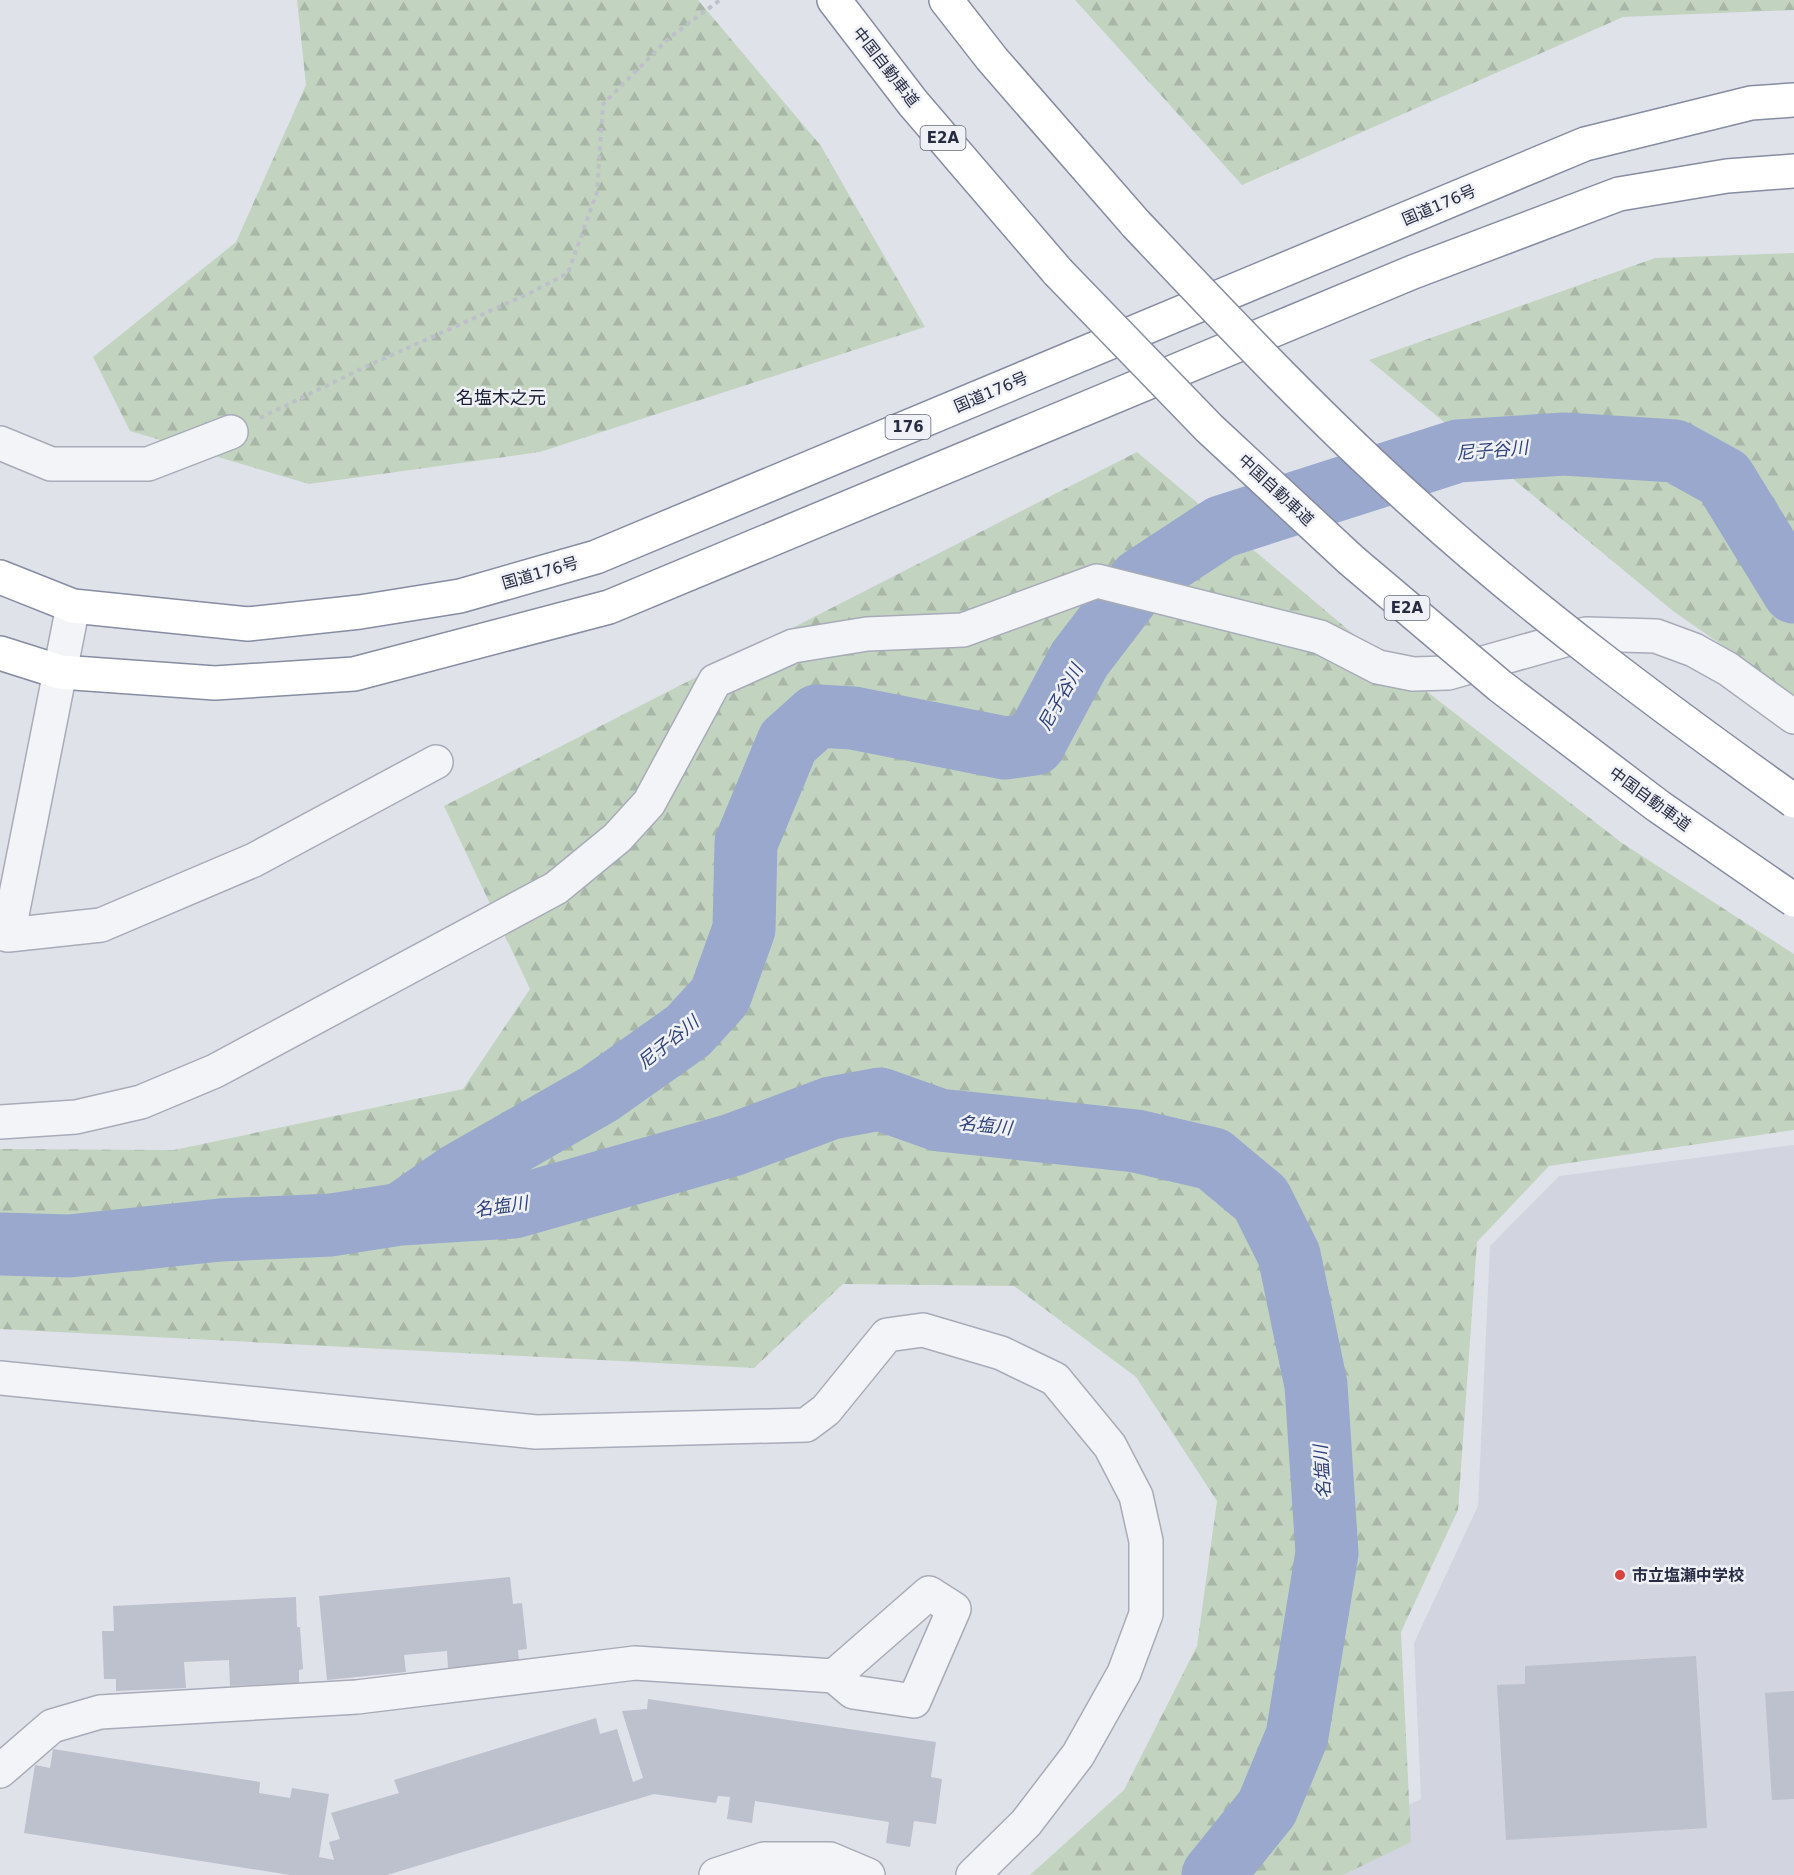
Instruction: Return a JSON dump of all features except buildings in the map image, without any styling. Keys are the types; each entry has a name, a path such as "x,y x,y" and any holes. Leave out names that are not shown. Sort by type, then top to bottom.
{"highway":[{"name":"中国自動車道","path":"834,0 913,103 1058,272 1209,428 1351,560 1509,693 1658,806 1794,900"},
{"path":"946,0 992,59 1136,224 1276,372 1415,504 1551,621 1703,736 1794,801"},
{"name":"国道176号","path":"0,577 73,606 248,624 360,612 460,596 596,557 1585,144 1751,103 1794,100"},
{"path":"0,653 60,672 215,683 354,674 609,607 1413,272 1619,194 1728,176 1794,171"}],"street":[{"path":"0,443 51,464 148,464 231,432"},
{"path":"0,1122 76,1117 141,1102 214,1071 556,888 617,838 650,802 715,681 792,646 867,634 963,630 1097,581 1320,637 1378,667 1413,674 1448,673 1586,634 1656,636 1694,650 1728,669 1794,717"},
{"path":"73,606 4,934 101,925 254,860 436,762"},
{"path":"0,1378 536,1432 806,1425 826,1410 887,1335 923,1330 1001,1353 1055,1378 1110,1446 1136,1496 1146,1541 1146,1614 1124,1673 1078,1755 1026,1823 973,1875"},
{"path":"0,1771 52,1726 100,1712 357,1697 634,1663 834,1676"},
{"path":"716,1875 764,1859 830,1859 868,1875"}],"path":[{"path":"231,432 365,367 530,293 568,273 597,192 603,104 669,38 720,0"}],"shaded area":[{"name":"市立塩瀬中学校","path":"1794,1145 1794,1875 1302,1875 1302,1855 1421,1799 1414,1643 1478,1506 1490,1246 1559,1176"}],"green space":[{"path":"297,0 698,0 821,146 925,327 540,452 309,484 130,431 93,357 236,242 306,85"},
{"path":"1075,0 1794,0 1794,10 1623,17 1242,185"},
{"path":"1794,253 1794,695 1673,611 1369,360 1655,258"},
{"path":"1137,452 1358,638 1622,843 1794,954 1794,1130 1549,1166 1477,1242 1458,1510 1401,1632 1411,1842 1343,1875 1030,1875 1124,1790 1197,1646 1217,1501 1136,1377 1014,1286 843,1284 754,1368 0,1329 0,1149 174,1150 463,1089 530,989 444,806"}],"waterway":[{"name":"尼子谷川","path":"404,1212 457,1175 599,1094 688,1031 720,996 744,929 746,843 788,742 817,716 853,718 1005,748 1034,744 1079,660 1140,580 1221,527 1458,451 1564,444 1675,451 1724,478 1794,592"},
{"name":"名塩川","path":"0,1244 69,1246 220,1230 331,1225 401,1214 514,1207 732,1145 831,1108 880,1099 939,1120 1136,1141 1213,1159 1261,1199 1289,1255 1316,1385 1327,1553 1297,1736 1267,1808 1213,1875"}],"place":[{"name":"市立塩瀬中学校","path":"1620,1575"}],"district":[{"name":"名塩木之元","path":"501,397"}]}
